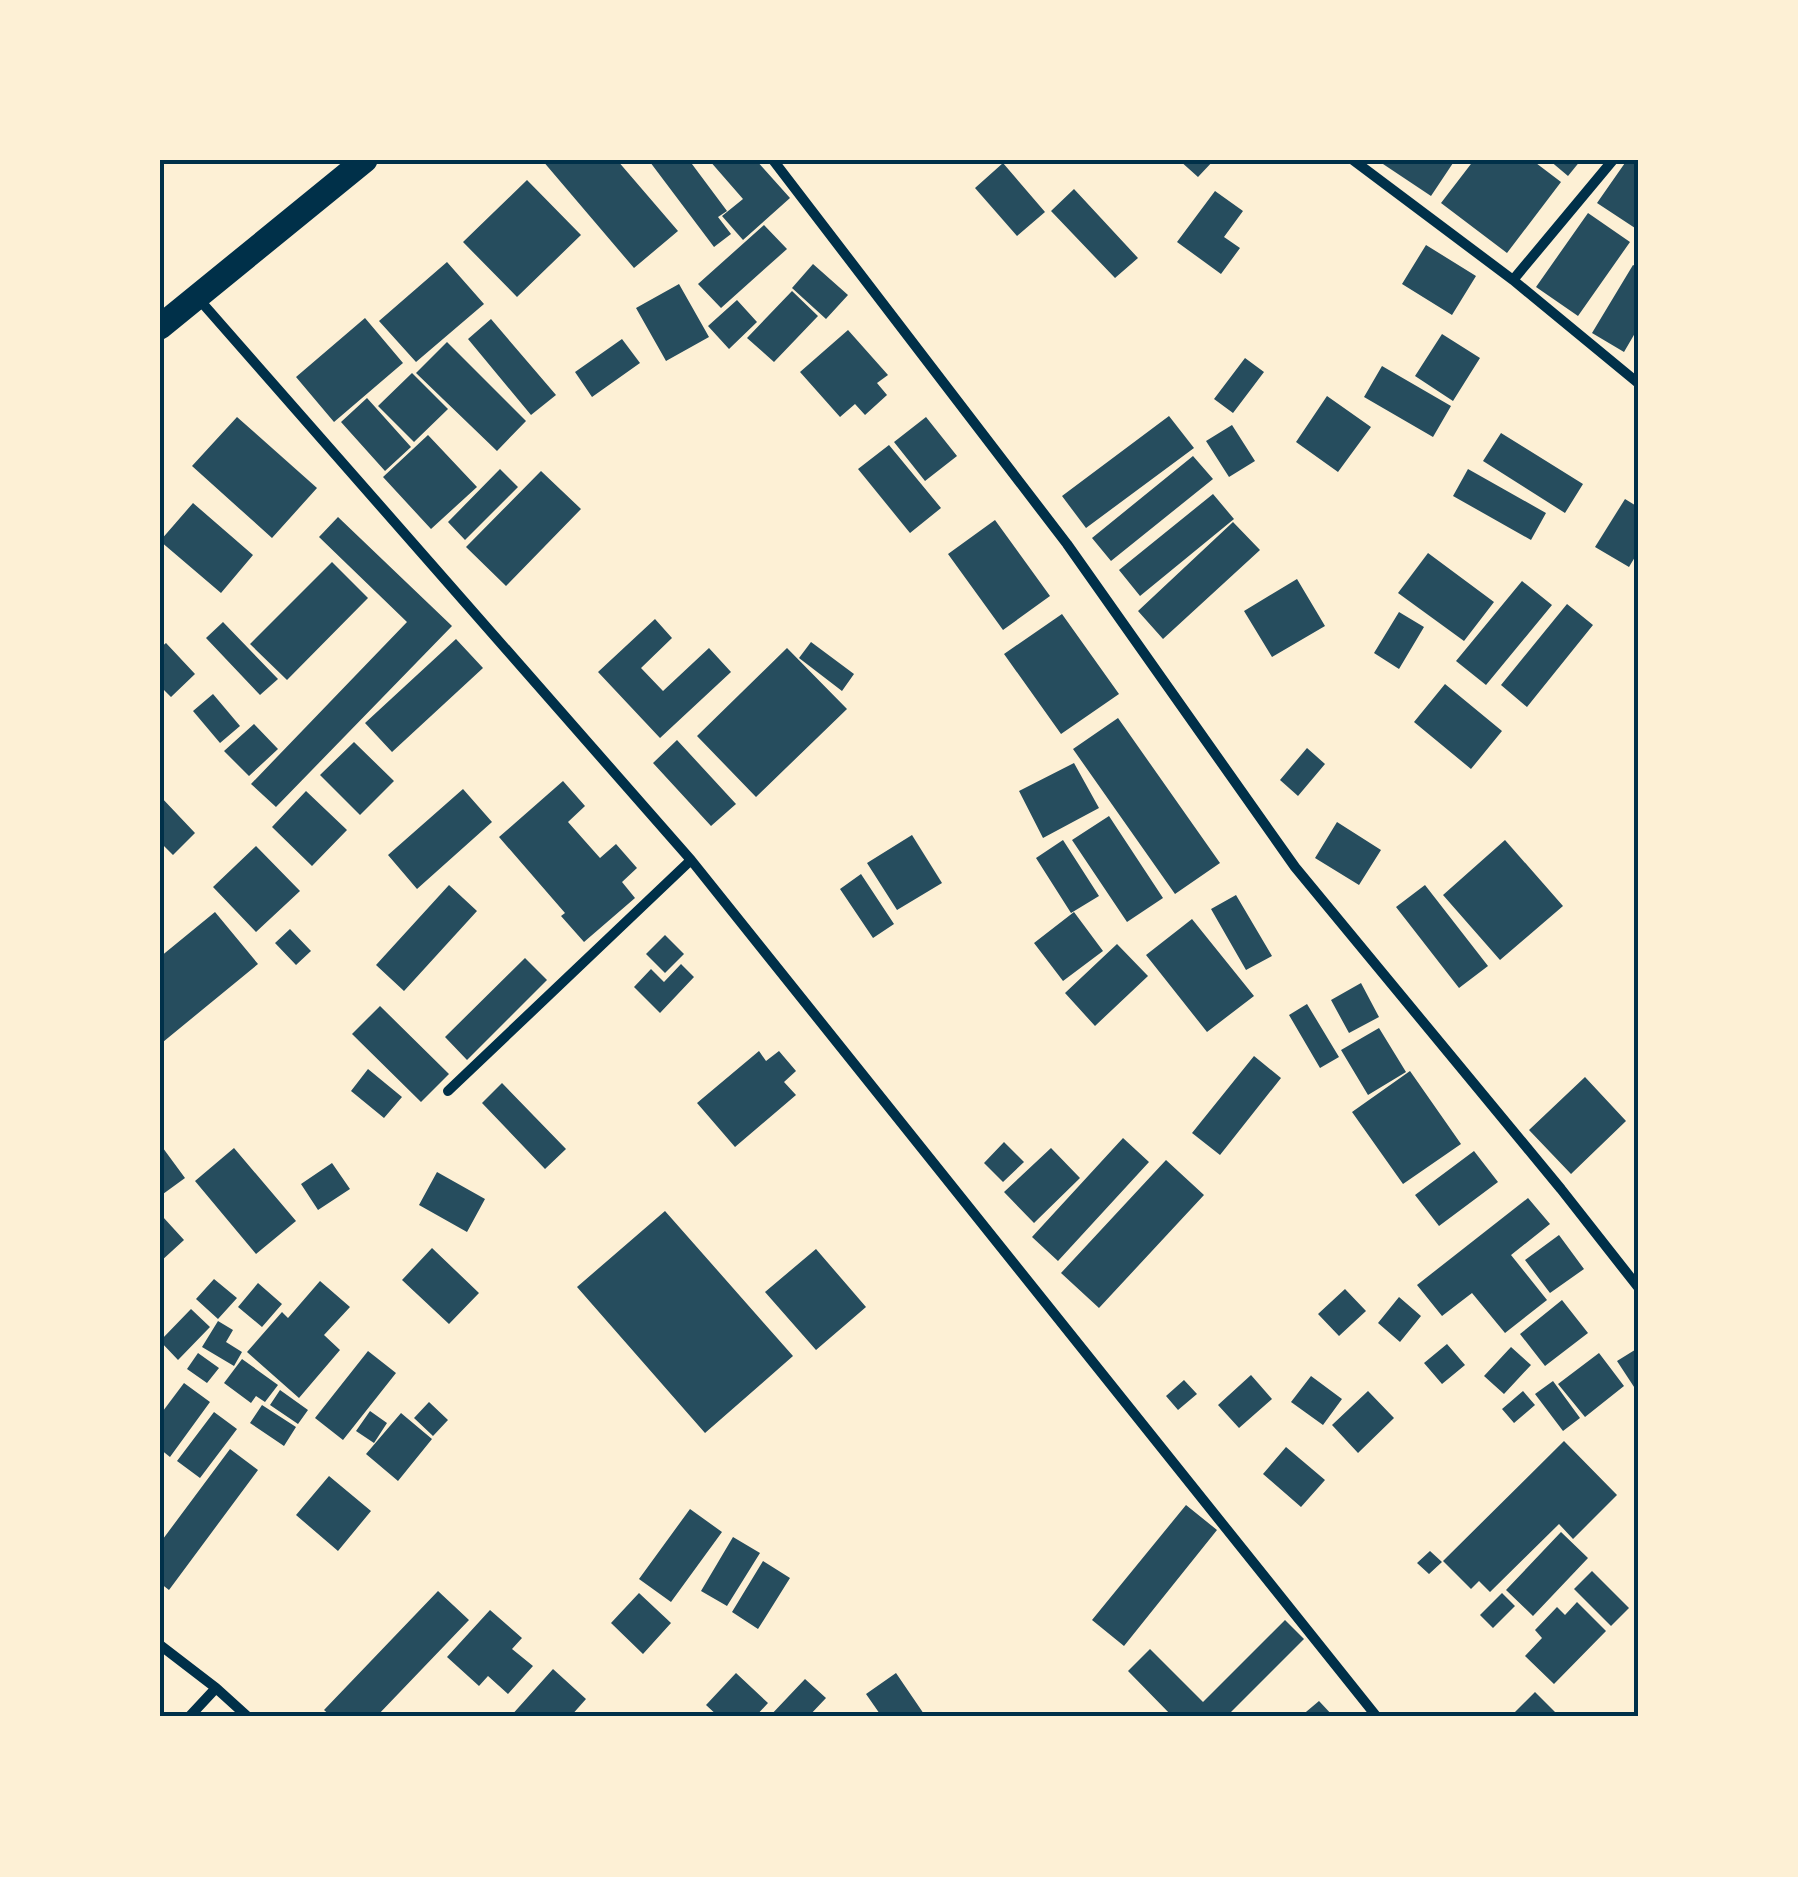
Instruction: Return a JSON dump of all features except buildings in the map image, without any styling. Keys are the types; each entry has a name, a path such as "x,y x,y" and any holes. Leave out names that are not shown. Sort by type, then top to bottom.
{"main road":[{"path":"160,327 364,160"}],"street":[{"path":"773,160 1067,544 1296,866 1638,1286"},
{"path":"1353,160 1513,280 1638,383"},
{"path":"1513,280 1613,160"},
{"path":"197,296 691,860 1378,1717"},
{"path":"448,1091 691,860"},
{"path":"160,1645 248,1717"},
{"path":"189,1717 216,1688"}]}
